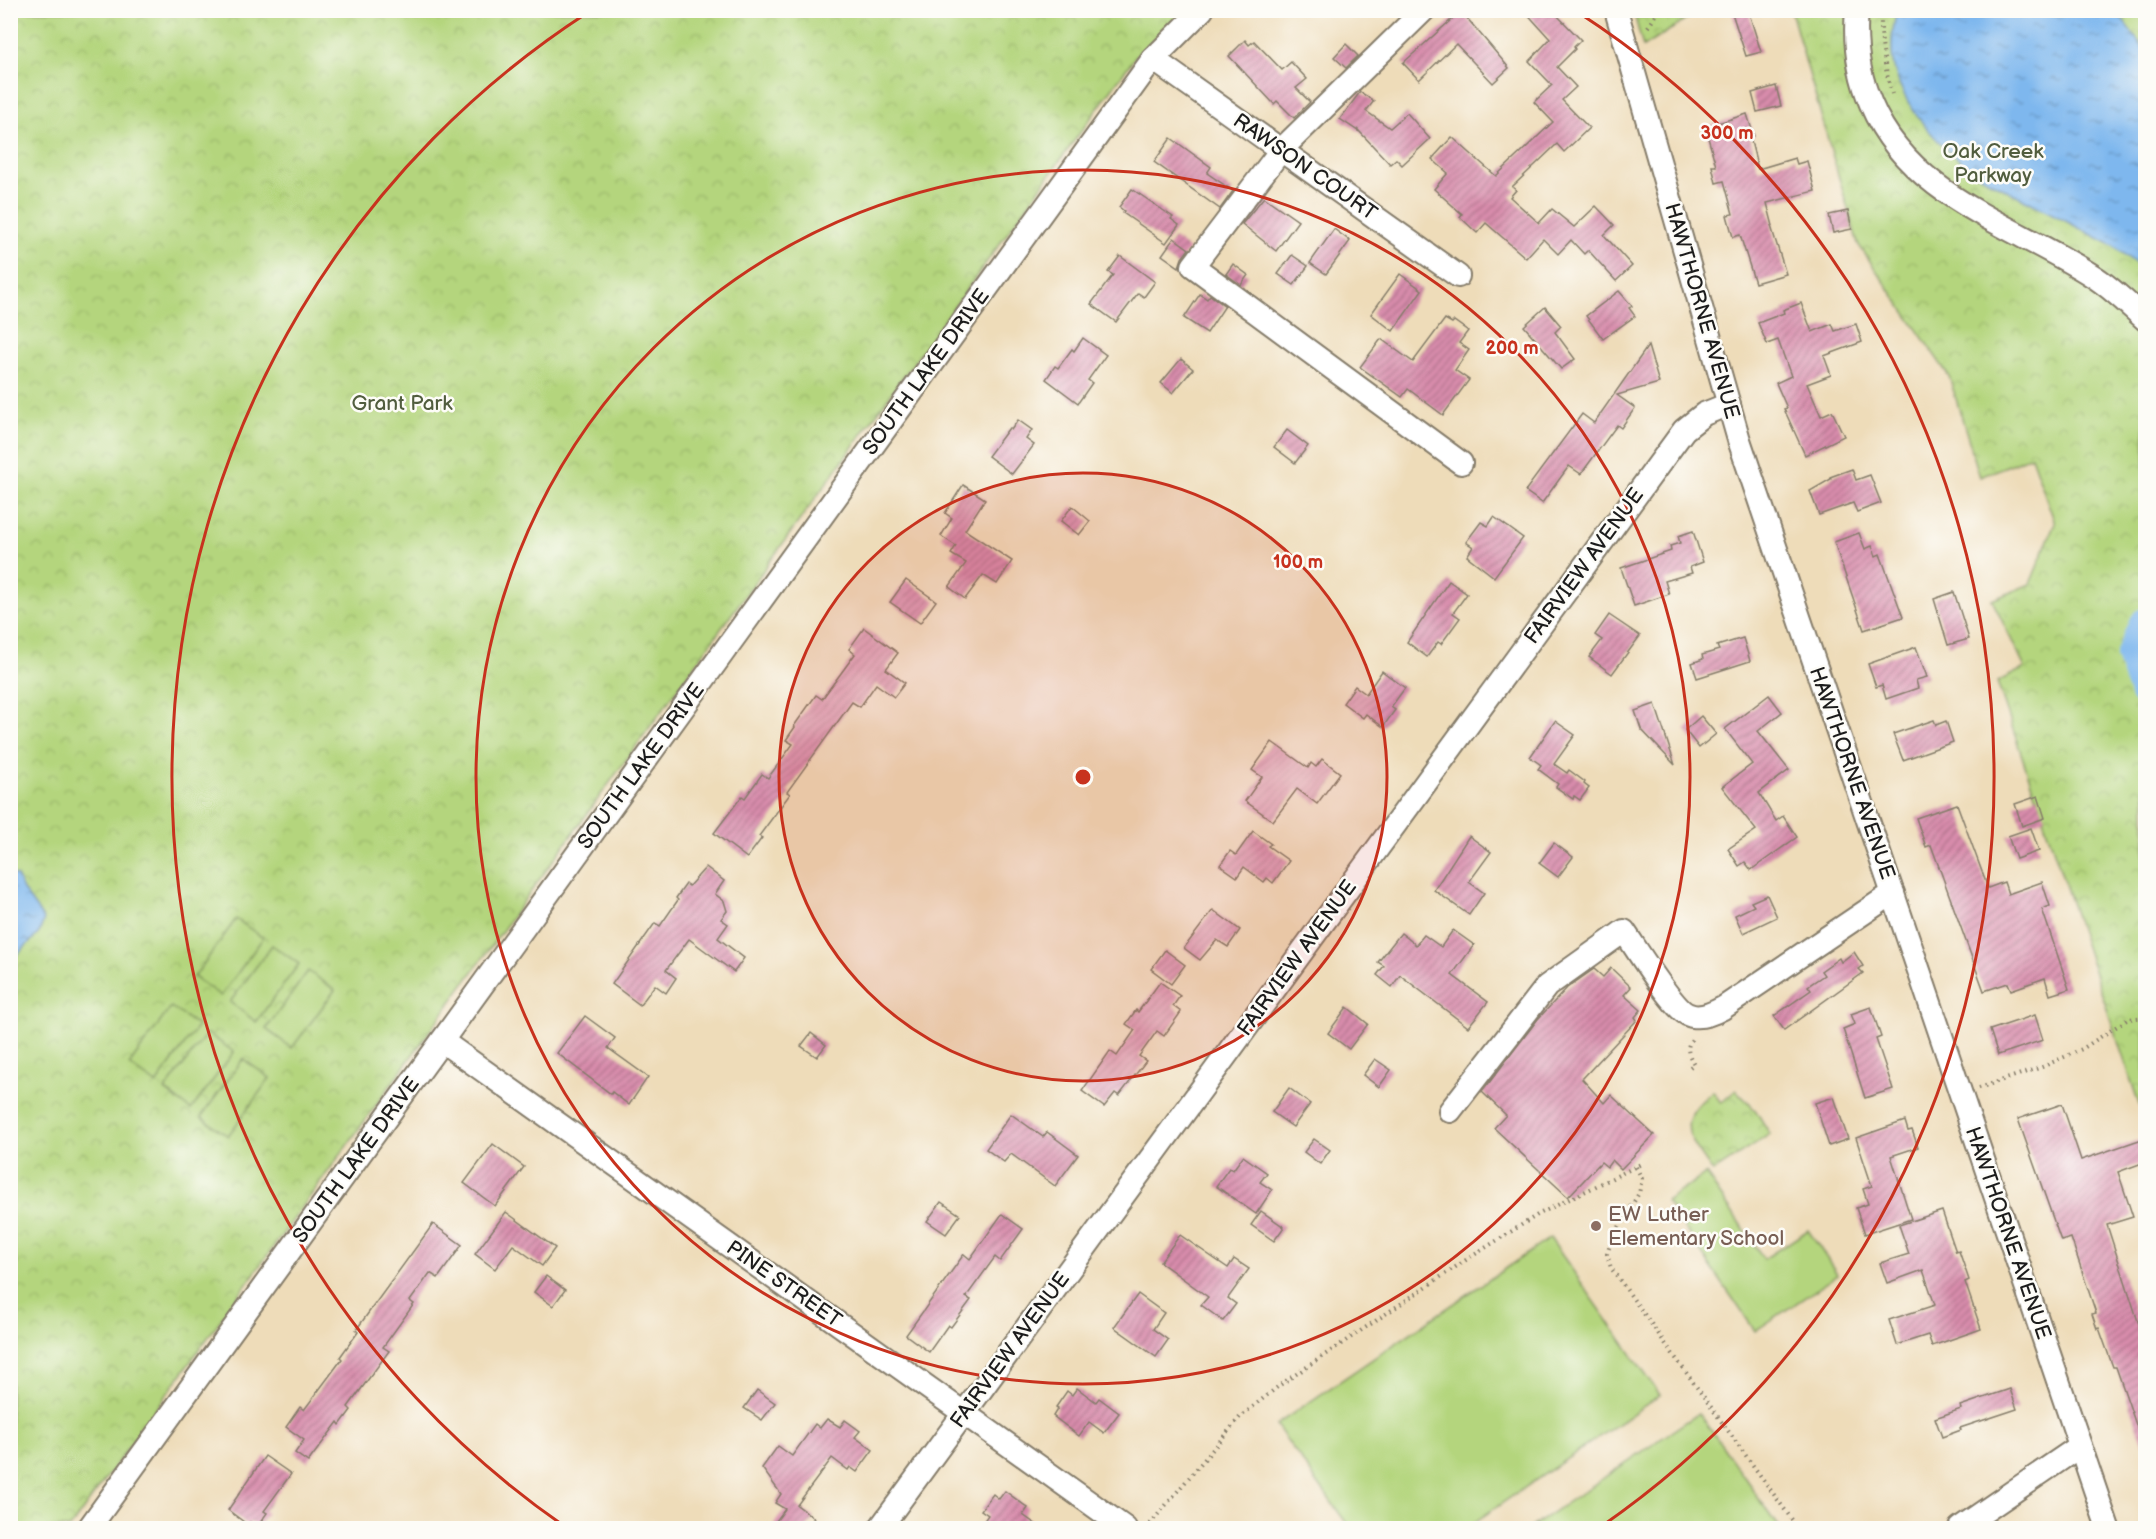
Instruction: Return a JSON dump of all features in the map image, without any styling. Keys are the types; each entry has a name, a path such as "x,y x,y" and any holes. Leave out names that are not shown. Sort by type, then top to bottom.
{"street":[{"name":"SOUTH LAKE DRIVE","path":"88,1528 1153,59 1202,10"},
{"path":"1424,10 1281,150 1193,266 1461,463"},
{"name":"HAWTHORNE AVENUE","path":"1616,10 1739,440 2108,1528"},
{"path":"1857,10 1855,40 1858,65 1867,94 1878,121 1904,158 1920,173 1959,201 2095,278 2145,320"},
{"name":"RAWSON COURT","path":"1153,59 1458,276"},
{"name":"FAIRVIEW AVENUE","path":"880,1528 1684,430 1704,414 1729,404"},
{"path":"1450,1112 1547,986 1624,931 1674,1003 1687,1014 1699,1017 1723,1008 1893,893"},
{"name":"PINE STREET","path":"442,1041 1125,1528"},
{"path":"1960,1528 2080,1446"}],"path":[{"path":"1648,27 1660,10"},
{"path":"1881,10 1880,34 1883,62 1893,96"},
{"path":"1976,1089 2042,1067 2082,1049 2128,1019 2145,1017"},
{"path":"1150,1524 1240,1417 1280,1385 1466,1260 1539,1214 1641,1164"},
{"path":"1636,1167 1642,1179 1639,1193 1612,1239 1607,1254 1611,1268 1798,1528"}],"green space":[{"path":"1633,10 1700,10 1700,11 1643,47"},
{"name":"Grant Park","path":"10,11 1183,11 1135,57 70,1528 10,1528"},
{"name":"Oak Creek Parkway","path":"1791,11 2145,11 2145,1122 1997,682 2025,668 1992,600 2030,584 2055,523 2031,456 1980,477 1949,376 1858,244"},
{"path":"236,919 263,938 221,996 194,977"},
{"path":"272,945 299,964 256,1022 230,1002"},
{"path":"308,971 335,990 292,1048 266,1029"},
{"path":"171,1007 198,1026 156,1084 129,1065"},
{"path":"207,1033 234,1052 191,1110 165,1090"},
{"path":"243,1059 270,1078 228,1136 201,1117"},
{"path":"1736,1090 1756,1111 1770,1134 1713,1172 1691,1139 1689,1121 1700,1102 1713,1091 1721,1103"},
{"path":"1706,1174 1764,1259 1808,1230 1838,1275 1755,1331 1666,1201"},
{"path":"1550,1238 1660,1395 1466,1528 1350,1528 1276,1425"},
{"path":"1699,1413 1780,1528 1530,1528"}],"water":[{"path":"1897,11 2116,11 2145,50 2145,271 2113,246 1980,176 1938,141 1914,111 1897,78 1892,49"},
{"path":"11,874 17,876 23,890 44,919 39,933 11,961"}],"building":[{"path":"1524,10 1552,10 1581,40 1557,67 1576,87 1562,100 1589,128 1564,152 1557,144 1512,187 1516,190 1510,197 1539,223 1552,209 1574,227 1596,206 1614,225 1604,235 1632,266 1616,281 1588,250 1584,254 1571,240 1558,254 1543,239 1526,258 1486,223 1477,233 1460,217 1462,214 1434,189 1448,173 1432,159 1452,137 1496,176 1553,122 1534,102 1552,85 1529,61 1550,39"},
{"path":"1731,10 1748,10 1761,52 1746,56"},
{"path":"1461,11 1509,68 1493,83 1456,44 1419,80 1403,63"},
{"path":"1245,40 1249,45 1254,41 1282,70 1291,62 1307,79 1296,88 1310,102 1294,118 1277,101 1274,104 1229,56"},
{"path":"1346,44 1358,56 1346,68 1334,57"},
{"path":"1776,86 1781,106 1757,112 1752,93"},
{"path":"1360,92 1374,101 1366,111 1390,128 1407,113 1430,139 1402,165 1396,159 1390,164 1358,130 1340,119"},
{"path":"1747,114 1754,136 1750,137 1758,169 1795,158 1797,164 1807,161 1815,191 1767,203 1773,226 1771,226 1786,274 1755,283 1740,235 1733,237 1727,215 1733,214 1724,181 1716,183 1712,166 1716,166 1705,127"},
{"path":"1171,138 1211,167 1207,173 1233,191 1220,209 1154,162"},
{"path":"1132,189 1173,217 1171,219 1179,225 1166,243 1123,213 1124,211 1119,207"},
{"path":"1264,197 1298,221 1276,251 1242,224"},
{"path":"1848,211 1852,229 1833,233 1829,215"},
{"path":"1334,229 1350,241 1326,274 1310,263"},
{"path":"1174,238 1189,249 1179,267 1162,255"},
{"path":"1292,255 1308,266 1294,285 1278,274"},
{"path":"1120,256 1155,282 1144,297 1138,293 1116,322 1091,304 1113,275 1108,272"},
{"path":"1233,264 1248,275 1241,285 1226,274"},
{"path":"1400,274 1422,290 1393,331 1371,314"},
{"path":"1619,291 1632,306 1629,308 1635,316 1603,339 1586,316"},
{"path":"1200,294 1207,299 1210,295 1225,306 1207,333 1184,318"},
{"path":"1801,303 1812,332 1832,324 1835,331 1856,324 1862,342 1824,356 1831,375 1807,384 1821,416 1832,411 1844,436 1805,455 1784,409 1787,408 1776,383 1791,376 1778,340 1767,344 1758,323 1784,313 1783,310"},
{"path":"1545,307 1561,326 1555,332 1575,359 1561,369 1524,326"},
{"path":"1445,319 1452,323 1454,321 1468,331 1459,343 1469,350 1455,370 1469,380 1443,415 1408,389 1402,397 1360,367 1381,339 1413,362"},
{"path":"1083,338 1106,355 1088,380 1092,383 1078,403 1046,379 1055,366 1058,368 1072,349 1074,351"},
{"path":"1648,346 1659,383 1617,395 1635,408 1621,428 1617,425 1581,474 1569,466 1542,503 1525,491 1582,414 1594,423"},
{"path":"1181,359 1193,369 1173,393 1161,383"},
{"path":"1018,420 1032,430 1026,439 1034,445 1012,474 988,456"},
{"path":"1287,430 1308,446 1295,463 1274,447"},
{"path":"1852,469 1856,480 1870,475 1881,503 1857,512 1853,503 1819,515 1810,491 1831,479 1830,477"},
{"path":"963,485 985,499 965,530 1012,561 997,584 983,575 965,599 949,587 966,563 951,554 956,546 941,536 952,518 945,513"},
{"path":"1072,506 1090,521 1079,535 1061,521"},
{"path":"1494,517 1523,538 1494,577 1467,556 1473,547 1466,542 1481,522 1488,526"},
{"path":"1693,531 1703,562 1690,567 1692,573 1665,581 1669,594 1634,606 1621,568 1671,551 1670,546 1680,543 1678,536"},
{"path":"1859,533 1865,549 1872,546 1876,556 1880,554 1903,617 1864,630 1834,542"},
{"path":"906,580 936,601 920,623 890,602"},
{"path":"1449,581 1467,594 1453,613 1460,618 1441,644 1438,642 1427,657 1407,642"},
{"path":"1954,592 1969,639 1948,645 1934,599"},
{"path":"1609,615 1640,636 1612,674 1589,657 1602,640 1595,635"},
{"path":"864,628 898,653 886,669 905,683 894,697 876,684 860,707 852,702 787,792 790,794 759,836 762,838 747,858 714,833 742,796 745,798 762,774 768,778 793,744 786,740 794,726 816,695 822,699 855,654 849,649"},
{"path":"1743,638 1750,661 1697,678 1692,663 1703,659 1702,655 1719,650 1717,646"},
{"path":"1916,647 1927,677 1916,680 1918,688 1886,699 1882,685 1876,687 1868,664"},
{"path":"1382,671 1405,688 1391,707 1395,710 1383,727 1366,714 1363,718 1343,703 1355,686 1366,694"},
{"path":"1769,695 1782,712 1758,731 1789,770 1759,793 1776,821 1783,816 1797,837 1751,870 1745,862 1739,866 1728,849 1756,830 1722,787 1752,764 1725,729"},
{"path":"1655,704 1675,765 1641,729 1635,711"},
{"path":"1701,716 1716,734 1699,748 1685,730"},
{"path":"1934,720 1936,725 1946,721 1953,742 1903,760 1893,734"},
{"path":"1555,721 1575,735 1554,764 1567,773 1569,770 1585,782 1584,784 1589,788 1580,800 1574,796 1573,799 1556,787 1558,784 1538,769 1541,765 1530,757"},
{"path":"1272,742 1308,768 1311,763 1316,767 1322,759 1340,773 1317,804 1297,789 1273,821 1245,801 1262,777 1252,770"},
{"path":"2038,796 2045,818 2022,826 2015,804"},
{"path":"1957,804 1988,888 2004,882 2008,894 2042,882 2050,906 2042,909 2069,989 2050,995 2045,978 2011,990 2008,983 1984,991 1931,845 1926,847 1916,818"},
{"path":"2031,828 2039,851 2016,859 2008,836"},
{"path":"1253,831 1271,844 1268,846 1289,861 1273,883 1267,878 1264,882 1244,867 1237,877 1220,865 1230,851 1236,855"},
{"path":"1469,836 1491,852 1469,882 1484,893 1469,915 1434,890"},
{"path":"1554,843 1573,857 1558,877 1539,863"},
{"path":"706,867 724,881 715,894 724,901 727,911 721,919 728,924 718,938 744,958 734,972 689,939 666,970 676,978 666,993 655,985 640,1005 612,984 655,923 660,926 686,884 689,886"},
{"path":"1767,895 1777,917 1743,933 1735,915 1754,906 1751,902"},
{"path":"1213,910 1240,930 1228,947 1217,940 1200,960 1184,948"},
{"path":"1453,930 1474,945 1452,975 1488,1002 1468,1027 1400,975 1392,987 1377,975 1384,966 1378,962 1401,933 1416,945 1424,935 1441,947"},
{"path":"1165,950 1185,965 1171,984 1151,969"},
{"path":"1854,952 1863,966 1859,969 1863,973 1784,1030 1774,1016 1811,990 1808,986 1824,975 1821,971 1839,958 1841,962"},
{"path":"1611,968 1631,987 1624,995 1641,1010 1635,1017 1637,1020 1582,1079 1604,1103 1611,1095 1654,1135 1621,1169 1612,1160 1607,1167 1601,1162 1568,1197 1494,1128 1506,1115 1482,1092 1538,1019 1567,988 1594,969 1603,977"},
{"path":"1160,982 1180,996 1173,1006 1181,1012 1164,1036 1157,1031 1139,1056 1146,1061 1119,1096 1115,1093 1104,1107 1082,1091 1110,1051 1117,1056 1135,1030 1126,1024"},
{"path":"1347,1007 1368,1024 1349,1049 1328,1033"},
{"path":"1871,1007 1881,1037 1876,1039 1893,1089 1865,1098 1843,1029 1855,1024 1851,1014"},
{"path":"2035,1015 2043,1040 1998,1055 1990,1030"},
{"path":"585,1016 615,1038 608,1048 648,1077 629,1105 557,1053"},
{"path":"811,1033 826,1045 817,1057 801,1046"},
{"path":"1375,1059 1391,1070 1379,1087 1363,1075"},
{"path":"1289,1088 1310,1104 1293,1127 1272,1112"},
{"path":"1834,1097 1848,1139 1829,1146 1815,1103"},
{"path":"2062,1104 2081,1160 2145,1138 2145,1162 2118,1172 2133,1217 2107,1225 2145,1343 2145,1445 2143,1445 2116,1367 2113,1367 2099,1328 2097,1329 2092,1314 2096,1313 2071,1238 2061,1241 2018,1119"},
{"path":"1011,1114 1043,1137 1047,1132 1078,1155 1055,1186 1011,1154 1004,1162 986,1149"},
{"path":"1905,1121 1908,1131 1912,1130 1918,1147 1891,1156 1911,1219 1865,1234 1856,1208 1868,1204 1863,1189 1872,1186 1856,1138"},
{"path":"1314,1139 1330,1150 1320,1164 1304,1152"},
{"path":"493,1144 524,1167 495,1206 464,1183"},
{"path":"1243,1156 1267,1173 1260,1182 1272,1190 1256,1214 1216,1186 1229,1168 1233,1170"},
{"path":"941,1202 960,1215 946,1234 927,1221"},
{"path":"1261,1211 1284,1227 1274,1241 1251,1225"},
{"path":"1942,1211 1956,1252 1959,1251 1969,1280 1965,1282 1981,1329 1932,1346 1928,1335 1897,1345 1889,1320 1935,1305 1923,1270 1887,1283 1880,1263 1909,1254 1899,1225"},
{"path":"506,1212 555,1248 542,1266 513,1245 495,1269 475,1254"},
{"path":"1002,1214 1023,1229 1000,1261 995,1257 966,1297 971,1300 951,1327 948,1325 929,1352 906,1335 964,1254 970,1259"},
{"path":"433,1224 462,1245 438,1278 430,1273 410,1301 414,1304 383,1347 389,1351 348,1407 351,1410 340,1425 338,1422 308,1462 295,1453 304,1440 286,1427 300,1407 304,1410 342,1359 340,1357 358,1332 356,1330"},
{"path":"1180,1235 1228,1268 1234,1259 1249,1269 1228,1298 1236,1304 1223,1321 1201,1305 1208,1297 1160,1262"},
{"path":"546,1276 565,1290 553,1306 534,1292"},
{"path":"1138,1294 1164,1313 1153,1329 1168,1340 1156,1357 1114,1327"},
{"path":"1077,1388 1096,1402 1099,1398 1119,1413 1104,1433 1089,1422 1079,1436 1053,1416 1067,1391 1072,1395"},
{"path":"2010,1389 2017,1409 1960,1428 1961,1430 1942,1437 1935,1418 1961,1409 1960,1406"},
{"path":"757,1390 775,1403 762,1420 744,1408"},
{"path":"827,1419 840,1427 845,1420 860,1431 855,1437 873,1450 857,1472 850,1467 848,1470 832,1458 797,1505 814,1518 806,1528 771,1528 785,1509 775,1503 781,1494 762,1468 778,1446 792,1456 815,1424 820,1428"},
{"path":"265,1456 291,1474 264,1511 267,1513 257,1527 250,1522 248,1525 228,1510"},
{"path":"1005,1491 1028,1508 1023,1515 1041,1528 979,1528 988,1515 981,1510 993,1494 999,1499"}],"waterway":[{"path":"2146,626 2134,654 2146,689"}],"place":[{"name":"EW Luther Elementary School","path":"1596,1226"}]}
